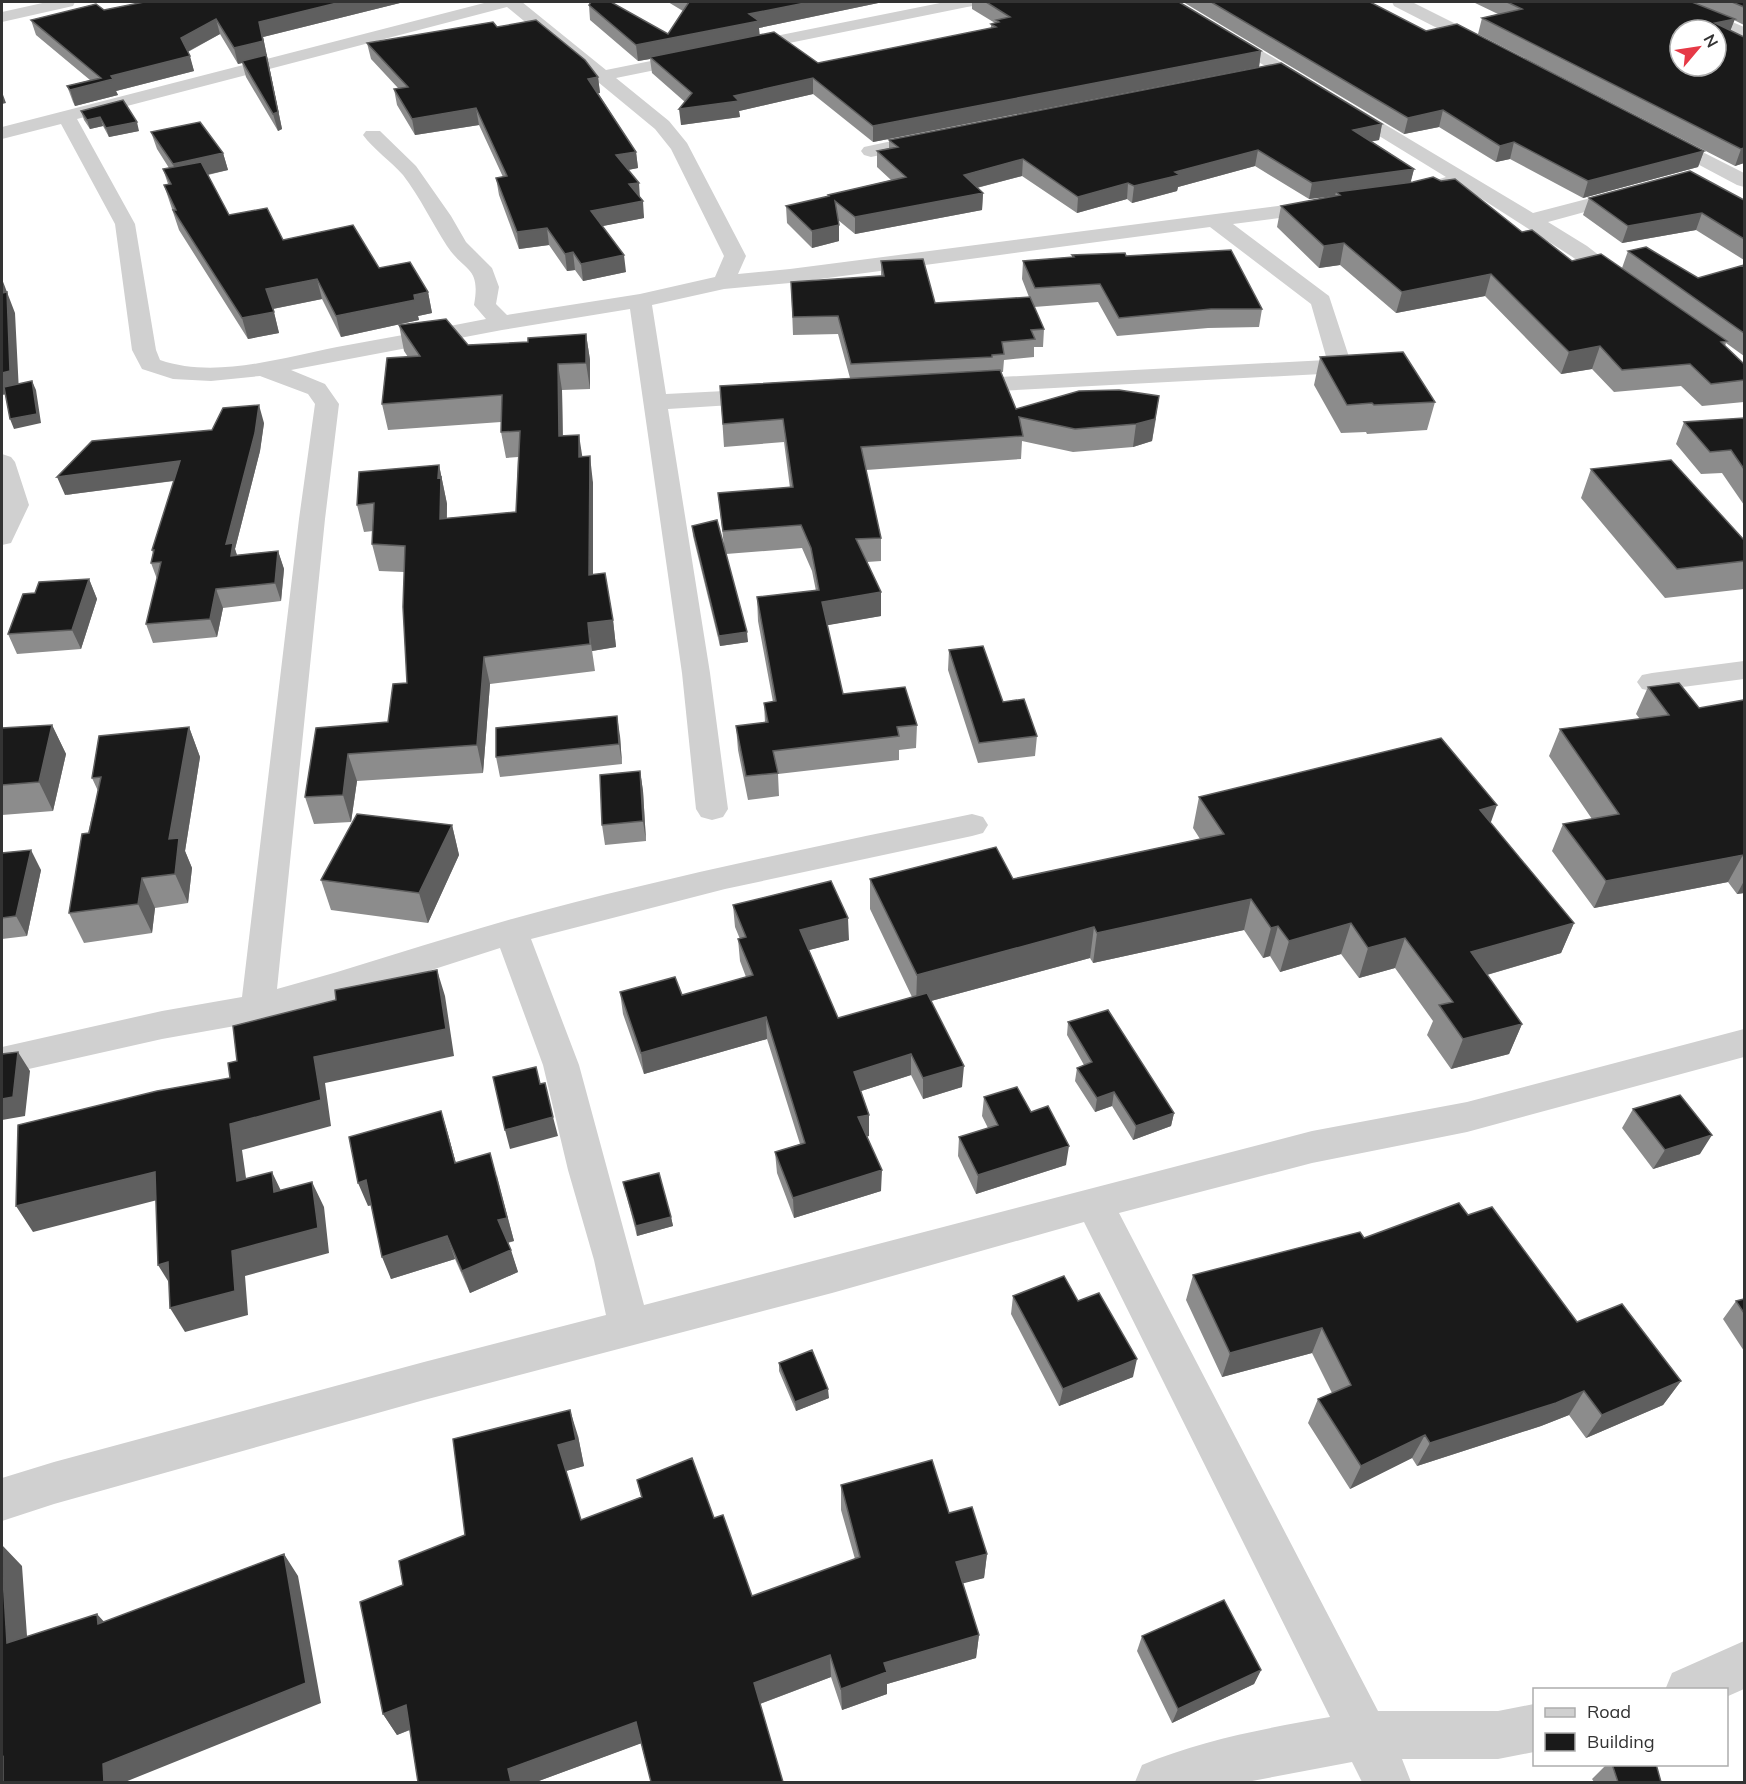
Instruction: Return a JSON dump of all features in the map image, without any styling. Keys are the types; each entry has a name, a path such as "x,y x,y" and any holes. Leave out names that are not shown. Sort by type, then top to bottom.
{"street":[{"path":"2,17 67,2"},
{"path":"2,133 506,2"},
{"path":"512,2 641,106 662,125 680,147 735,256 724,282"},
{"path":"602,76 967,2"},
{"path":"1169,2 1462,178 1579,251 1638,292"},
{"path":"1400,2 1504,56"},
{"path":"1673,2 1744,33"},
{"path":"1259,75 1283,70"},
{"path":"66,116 125,224 144,350 150,364 173,372 211,374 260,369 501,323 640,301 724,282 790,276 1351,202"},
{"path":"1649,131 1744,181"},
{"path":"373,135 409,170 441,216 457,245 481,268 488,287 485,305 501,323"},
{"path":"871,151 954,135"},
{"path":"1699,175 1722,169"},
{"path":"1396,197 1462,178"},
{"path":"1529,221 1642,190"},
{"path":"938,387 1340,366 1321,301 1214,220"},
{"path":"640,301 696,673 712,809"},
{"path":"258,1008 310,531 327,404 317,389 292,378 260,369"},
{"path":"656,402 785,395"},
{"path":"2,462 16,505 2,537"},
{"path":"1652,682 1744,670"},
{"path":"2,1061 162,1025 258,1008 363,979 511,932 725,877 972,825"},
{"path":"511,932 561,1065 587,1170 614,1260 629,1327"},
{"path":"2,1500 66,1480 1094,1203 1312,1146 1467,1117 1744,1043"},
{"path":"1094,1203 1387,1782"},
{"path":"1691,1688 1744,1665"},
{"path":"1159,1782 1266,1753 1365,1735 1498,1735 1533,1728"}],"building":[{"path":"144,2 341,2 259,22 263,41 234,48 216,19 181,38 190,56 111,76 113,79 70,90 67,86 101,78 31,20 96,4 104,10"},
{"path":"591,2 611,2 668,34 689,2 810,2 749,14 759,21 636,45 589,5"},
{"path":"986,2 1179,2 1261,51 873,126 813,78 734,96 739,101 679,109 692,93 650,57 774,32 818,63 996,27 991,24 999,22 996,20 1010,17"},
{"path":"1211,2 1370,2 1426,31 1457,24 1704,151 1588,181 1514,142 1500,146 1443,110 1408,118"},
{"path":"1507,2 1692,2 1735,19 1668,18 1668,78 1728,78 1728,29 1744,37 1744,148 1741,149 1482,18 1522,9"},
{"path":"1732,2 1744,2 1744,7"},
{"path":"536,20 585,60 598,77 588,79 636,152 616,155 639,183 629,184 643,201 591,211 624,255 581,264 573,252 565,254 547,228 517,232 496,178 507,176 476,108 412,119 394,89 408,87 367,43 493,22 497,27"},
{"path":"266,55 278,112 273,114 242,61"},
{"path":"1281,63 1382,124 1353,130 1414,169 1312,183 1258,150 1175,172 1180,175 1134,186 1128,183 1078,197 1023,159 964,175 983,193 855,217 835,201 839,225 812,231 786,206 906,177 877,151 898,147 889,140"},
{"path":"123,100 137,122 106,128 100,117 87,120 81,111"},
{"path":"200,122 223,153 173,164 151,132"},
{"path":"201,162 229,215 267,208 283,240 353,225 379,268 410,262 428,292 414,295 415,300 336,316 317,279 266,289 274,312 242,318 173,210 176,210 164,185 171,184 163,169"},
{"path":"1690,171 1744,200 1744,239 1702,213 1628,226 1589,198"},
{"path":"1433,177 1441,181 1455,179 1522,232 1532,230 1572,261 1601,254 1727,341 1721,342 1744,364 1744,380 1711,384 1690,364 1622,370 1600,346 1569,352 1491,274 1402,292 1344,243 1324,246 1281,206 1340,195 1336,192 1413,182"},
{"path":"1646,247 1698,278 1744,265 1744,333 1628,251"},
{"path":"1231,250 1262,309 1211,309 1119,318 1100,284 1035,288 1023,261 1074,257 1072,255 1125,253 1126,256"},
{"path":"923,259 935,303 1030,297 1044,329 1031,330 1035,339 1002,342 1004,354 992,355 992,357 851,364 838,316 793,317 791,282 884,276 881,261"},
{"path":"7,292 10,371 2,373 2,293"},
{"path":"446,319 468,345 528,342 528,338 586,334 586,363 558,364 559,436 579,435 579,457 590,456 589,575 605,573 613,620 588,623 590,644 484,657 477,745 348,754 343,795 305,797 316,728 388,722 393,684 407,683 403,607 405,546 372,544 374,503 357,505 359,472 439,465 440,519 516,512 520,431 501,432 502,395 382,404 387,358 420,356 399,325"},
{"path":"1403,352 1435,402 1347,405 1320,357"},
{"path":"1000,370 1016,409 1079,391 1119,390 1159,396 1155,419 1136,424 1075,429 1019,417 1023,436 861,447 881,538 856,539 881,592 822,602 843,694 905,687 917,725 897,727 899,736 773,751 778,773 746,776 736,726 768,722 764,703 776,701 757,597 819,590 811,548 801,525 723,531 718,493 793,487 783,419 723,424 720,386"},
{"path":"32,381 37,414 10,419 4,387"},
{"path":"259,405 255,433 226,544 233,543 231,556 278,551 275,583 216,589 210,619 146,624 161,562 151,563 154,550 152,550 180,461 57,477 92,441 212,430 223,408"},
{"path":"1744,418 1744,469 1731,450 1710,452 1684,422"},
{"path":"1671,460 1744,540 1744,561 1677,569 1591,469"},
{"path":"717,520 747,632 719,636 692,526"},
{"path":"89,579 72,630 8,634 23,594 35,593 39,582"},
{"path":"983,646 1003,702 1024,699 1037,736 979,743 949,650"},
{"path":"1679,683 1699,708 1744,700 1744,858 1743,855 1606,881 1563,824 1619,814 1560,729 1669,715 1648,687"},
{"path":"617,716 619,744 496,757 496,728"},
{"path":"52,725 39,782 2,785 2,728"},
{"path":"189,727 169,839 179,838 175,874 142,878 138,904 69,913 82,834 89,833 101,777 92,778 99,736"},
{"path":"1441,738 1497,805 1480,810 1574,923 1471,952 1522,1024 1463,1039 1439,1005 1453,1002 1405,938 1368,948 1351,923 1289,941 1278,926 1271,928 1251,899 1097,933 1094,927 917,975 870,879 996,847 1013,879 1224,834 1199,797"},
{"path":"640,771 643,821 602,825 600,775"},
{"path":"357,814 452,825 419,893 321,880"},
{"path":"31,850 16,916 2,918 2,853"},
{"path":"831,881 848,918 800,930 838,1018 927,993 964,1066 923,1078 911,1054 854,1072 869,1115 858,1117 882,1170 793,1198 775,1152 805,1143 766,1017 641,1053 620,992 675,977 682,995 753,975 738,939 746,937 733,905"},
{"path":"437,970 446,1029 314,1057 321,1100 230,1124 237,1181 272,1172 274,1192 312,1182 318,1228 232,1251 235,1291 170,1308 168,1262 158,1265 155,1172 16,1206 18,1125 157,1091 230,1078 228,1063 237,1061 233,1026 336,1000 335,990"},
{"path":"1108,1010 1174,1113 1136,1126 1114,1092 1097,1098 1077,1068 1092,1062 1068,1022"},
{"path":"18,1052 13,1097 2,1099 2,1054"},
{"path":"536,1067 540,1084 545,1083 553,1117 505,1130 493,1077"},
{"path":"1017,1087 1031,1112 1048,1106 1069,1146 978,1175 959,1137 998,1125 984,1097"},
{"path":"1680,1095 1712,1135 1665,1150 1633,1109"},
{"path":"441,1111 455,1163 490,1153 507,1218 498,1220 511,1250 462,1271 447,1236 382,1257 366,1180 358,1183 349,1137"},
{"path":"659,1173 671,1217 636,1226 623,1182"},
{"path":"1459,1203 1468,1215 1492,1207 1577,1322 1622,1304 1681,1381 1602,1415 1584,1391 1556,1403 1430,1443 1425,1435 1361,1466 1318,1399 1351,1385 1322,1328 1230,1353 1193,1275 1360,1232 1364,1238"},
{"path":"1064,1276 1078,1301 1099,1293 1137,1359 1063,1389 1013,1296"},
{"path":"1744,1299 1744,1313 1736,1301"},
{"path":"812,1350 828,1389 795,1402 779,1363"},
{"path":"570,1410 576,1440 558,1445 581,1520 642,1497 637,1480 692,1458 714,1518 723,1515 752,1596 860,1557 841,1485 932,1460 949,1513 972,1507 987,1554 956,1562 979,1635 884,1663 887,1672 841,1689 830,1655 754,1683 783,1782 651,1782 636,1722 508,1769 511,1782 418,1782 406,1705 383,1714 360,1602 403,1585 399,1561 465,1535 453,1439"},
{"path":"284,1554 306,1683 103,1764 104,1782 3,1782 2,1560 7,1643 97,1614 98,1624"},
{"path":"1224,1600 1261,1670 1178,1709 1142,1636"},
{"path":"1613,1766 1657,1766 1661,1782 1618,1782"}]}
